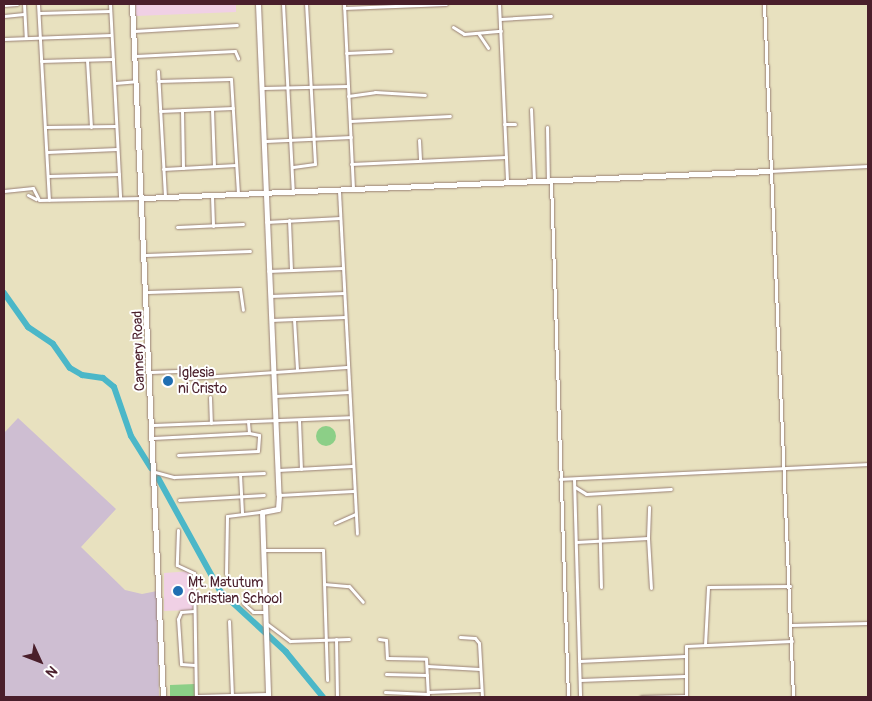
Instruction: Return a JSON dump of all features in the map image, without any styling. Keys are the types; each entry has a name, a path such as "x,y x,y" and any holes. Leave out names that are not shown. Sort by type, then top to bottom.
{"street":[{"path":"4,5 17,4"},
{"path":"24,4 26,37"},
{"path":"38,4 49,200"},
{"path":"110,4 120,198"},
{"name":"Cannery Road","path":"132,4 144,198 156,472 163,697"},
{"path":"226,574 226,518 242,513 278,509 279,495 266,222 266,141 258,4"},
{"path":"283,4 294,194"},
{"path":"293,167 315,165 306,4"},
{"path":"353,191 344,6 446,4"},
{"path":"499,4 507,184"},
{"path":"764,4 790,586 793,697"},
{"path":"39,13 110,11"},
{"path":"4,16 24,14"},
{"path":"500,19 551,16"},
{"path":"134,31 237,25"},
{"path":"453,27 464,34 500,31"},
{"path":"478,33 488,48"},
{"path":"4,39 40,36 112,35"},
{"path":"135,56 236,50 238,58"},
{"path":"346,53 391,51"},
{"path":"41,61 113,59"},
{"path":"87,60 91,127"},
{"path":"158,71 165,198"},
{"path":"158,81 229,78 233,108 238,195"},
{"path":"115,83 136,82"},
{"path":"263,88 311,85 348,86"},
{"path":"348,96 381,92 425,95"},
{"path":"160,111 233,108"},
{"path":"212,109 214,166"},
{"path":"532,109 534,183"},
{"path":"182,110 183,168"},
{"path":"350,121 450,116"},
{"path":"504,124 515,124"},
{"path":"45,127 116,126"},
{"path":"547,128 568,697"},
{"path":"266,141 351,137"},
{"path":"419,140 420,160"},
{"path":"47,152 117,149"},
{"path":"351,164 506,157"},
{"path":"163,169 236,165"},
{"path":"28,195 36,199 49,200 267,195 868,166"},
{"path":"48,176 119,174"},
{"path":"4,191 33,188 36,199"},
{"path":"338,191 353,491 357,534"},
{"path":"212,196 213,226"},
{"path":"266,222 340,218"},
{"path":"290,220 291,270"},
{"path":"177,227 242,224"},
{"path":"146,255 250,251"},
{"path":"268,271 343,268"},
{"path":"148,292 240,289 243,310"},
{"path":"270,296 344,293"},
{"path":"271,320 345,317"},
{"path":"294,319 297,369"},
{"path":"151,372 184,371 188,378 273,370 348,367"},
{"path":"274,396 349,392"},
{"path":"210,397 211,423"},
{"path":"153,426 349,417"},
{"path":"299,420 301,469"},
{"path":"248,421 249,433"},
{"path":"154,438 260,434 260,450 178,455"},
{"path":"560,479 868,464"},
{"path":"278,470 352,466"},
{"path":"156,472 174,477 264,473"},
{"path":"240,474 242,513"},
{"path":"574,479 580,697"},
{"path":"574,487 586,494 671,489"},
{"path":"279,495 353,491"},
{"path":"179,500 264,495"},
{"path":"599,506 601,587"},
{"path":"649,507 648,538 651,588"},
{"path":"178,530 177,565 193,572 196,697 268,696 262,512"},
{"path":"335,523 355,514"},
{"path":"576,542 648,538"},
{"path":"263,550 323,549 327,680"},
{"path":"324,584 349,586 363,602"},
{"path":"705,644 708,587 790,586"},
{"path":"243,603 253,612 266,612"},
{"path":"194,611 182,612 178,619 181,664 195,665"},
{"path":"229,621 232,696"},
{"path":"266,623 290,641 349,638"},
{"path":"791,625 868,623"},
{"path":"460,637 478,640 482,697"},
{"path":"336,639 337,697"},
{"path":"378,639 386,640 386,657 424,659 427,666 428,694"},
{"path":"641,697 686,696 686,646 792,641"},
{"path":"579,661 685,656"},
{"path":"427,666 480,669"},
{"path":"386,674 428,675"},
{"path":"580,680 685,676"},
{"path":"385,692 428,694 481,690"}],"shaded area":[{"path":"135,4 236,4 236,12 136,16"},
{"path":"18,418 116,509 81,547 125,590 142,594 157,591 159,697 4,697 4,433"},
{"name":"Mt. Matutum Christian School","path":"192,571 193,610 164,611 164,573"}],"green space":[{"path":"326,426 333,429 336,436 333,443 326,446 319,443 316,436 319,429"},
{"path":"195,684 195,697 170,697 170,685"}],"waterway":[{"path":"4,293 28,327 53,344 70,368 82,375 103,378 114,387 131,436 151,468"},
{"path":"158,478 220,591 286,652 323,697"}],"place":[{"name":"Iglesia ni Cristo","path":"168,381"},
{"name":"Mt. Matutum Christian School","path":"178,591"}]}
